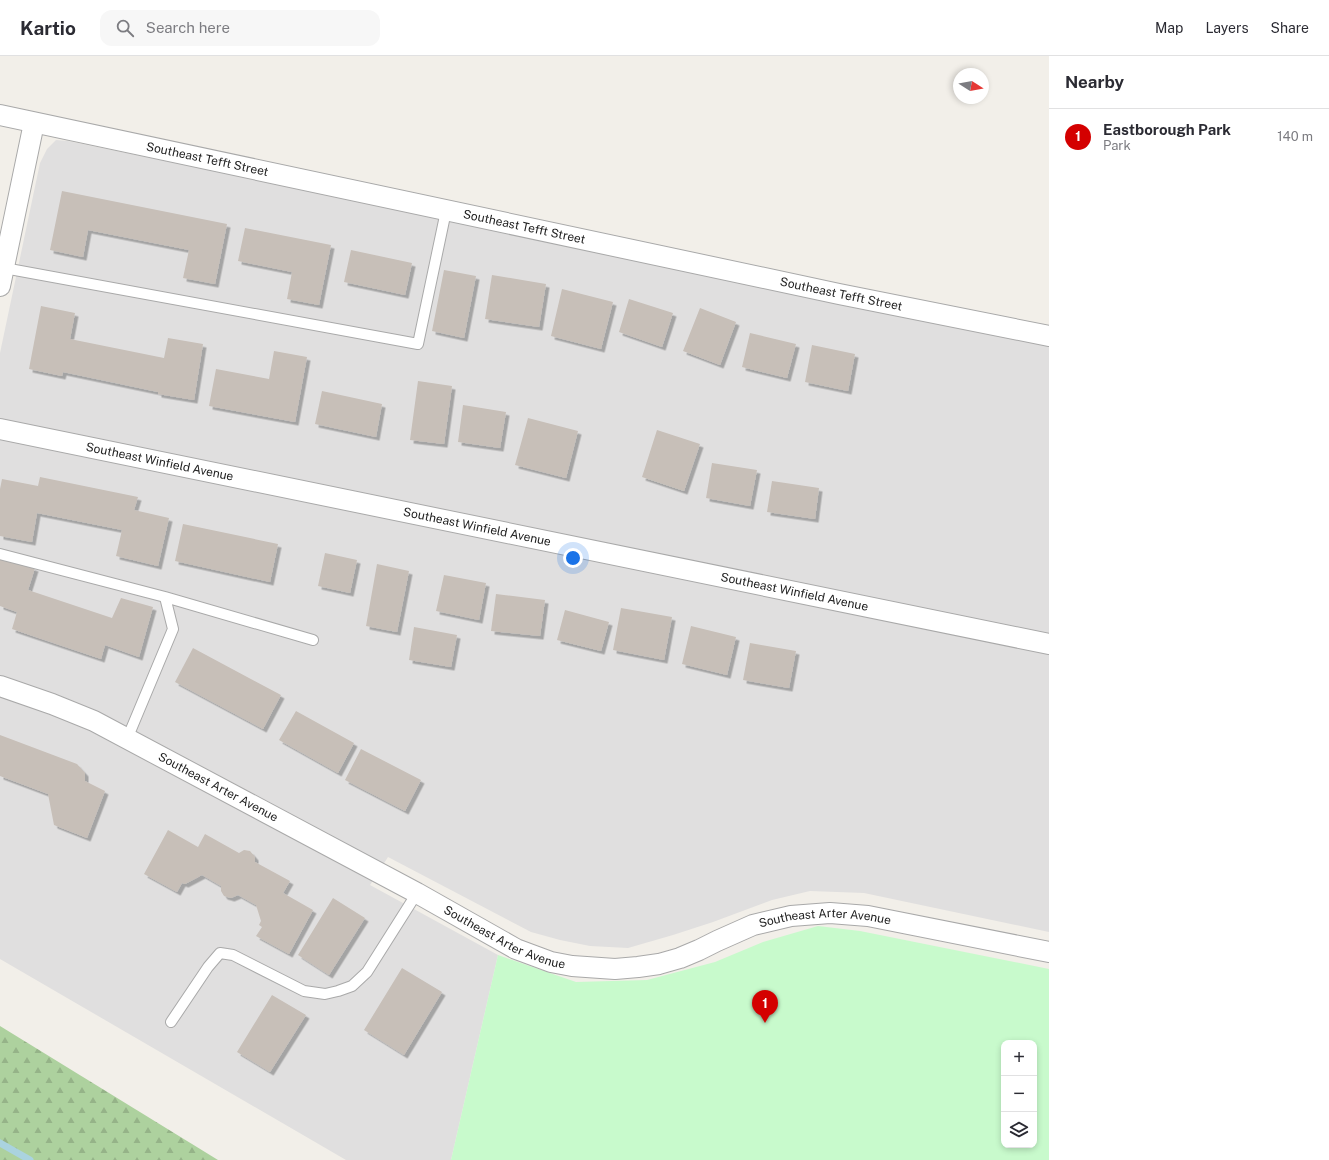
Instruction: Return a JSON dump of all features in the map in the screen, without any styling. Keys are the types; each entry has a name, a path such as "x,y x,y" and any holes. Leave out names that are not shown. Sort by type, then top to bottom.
{"street":[{"name":"Southeast Tefft Street","path":"0,116 839,294 1049,336"},
{"path":"2,277 34,123"},
{"name":"Southeast Winfield Avenue","path":"0,429 1049,644"},
{"name":"Southeast Arter Avenue","path":"0,686 52,704 94,721 127,740 417,893 516,949 551,962 572,966 615,969 659,964 680,958 753,925 791,916 830,913 868,916 1049,952"}],"lane":[{"path":"2,277 418,344 446,211"},
{"path":"0,554 166,597 312,640"},
{"path":"127,740 173,629 166,597"},
{"path":"171,1022 208,967 220,953 233,955 304,991 325,994 338,992 352,986 367,972 417,893"}],"shaded area":[{"path":"56,140 68,141 488,227 1049,345 1049,932 864,893 810,891 772,900 713,922 628,948 590,946 531,932 388,857 370,885 498,955 451,1160 346,1160 0,959 0,353 40,163 47,149"}],"green space":[{"path":"818,926 860,931 1049,969 1049,1160 451,1160 498,955 576,982 647,980 715,962 763,942"},
{"path":"0,1026 218,1160 0,1160"}],"building":[{"path":"62,191 227,224 215,284 183,278 189,250 88,230 83,257 50,250"},
{"path":"245,228 331,245 319,305 287,299 292,272 238,261"},
{"path":"351,250 412,263 405,295 344,282"},
{"path":"444,270 476,276 464,338 432,331"},
{"path":"492,275 546,284 539,327 485,319"},
{"path":"562,289 613,302 601,349 551,336"},
{"path":"629,299 673,313 662,347 619,332"},
{"path":"41,306 75,313 70,339 164,358 168,338 203,344 194,400 158,394 158,392 63,372 62,376 29,369"},
{"path":"700,308 736,322 720,365 683,351"},
{"path":"750,333 796,344 787,378 742,367"},
{"path":"812,345 855,354 848,391 805,382"},
{"path":"274,351 307,357 295,422 209,406 216,369 269,379"},
{"path":"418,381 452,386 444,444 410,440"},
{"path":"322,391 382,404 376,437 315,424"},
{"path":"463,405 506,412 500,448 458,442"},
{"path":"528,418 578,431 566,478 515,465"},
{"path":"657,430 700,444 684,491 642,477"},
{"path":"712,463 757,470 750,506 706,498"},
{"path":"40,477 138,497 134,510 169,518 158,566 116,556 122,530 37,513 32,542 0,536 0,489 2,479 38,486"},
{"path":"772,481 819,488 815,519 767,512"},
{"path":"183,524 278,544 270,582 175,561"},
{"path":"325,553 357,560 350,593 318,586"},
{"path":"0,557 35,568 28,590 112,618 121,598 153,607 139,657 105,645 101,659 12,629 17,612 0,606"},
{"path":"377,564 409,571 397,632 366,626"},
{"path":"444,575 486,583 479,620 436,611"},
{"path":"496,594 545,600 540,636 491,631"},
{"path":"621,608 672,617 664,660 613,650"},
{"path":"565,610 609,622 601,651 557,640"},
{"path":"691,626 736,637 727,675 682,664"},
{"path":"414,627 457,635 451,667 409,660"},
{"path":"750,643 796,651 789,688 743,680"},
{"path":"193,648 281,695 263,729 175,682"},
{"path":"296,711 354,743 338,773 279,740"},
{"path":"0,735 77,764 85,773 85,781 105,791 87,838 54,825 48,794 0,776"},
{"path":"361,749 421,780 405,811 345,780"},
{"path":"168,830 198,847 205,834 239,853 244,850 250,851 255,857 255,862 290,881 283,893 313,910 289,954 256,936 262,927 259,925 261,921 256,905 238,895 231,898 224,896 221,891 221,886 202,875 185,884 182,883 177,892 144,874"},
{"path":"333,898 365,918 329,975 298,955"},
{"path":"402,968 442,992 404,1055 364,1030"},
{"path":"272,995 306,1015 270,1072 237,1052"}],"waterway":[{"path":"0,1143 30,1160"}],"place":[{"name":"Eastborough Park","path":"765,1023"}]}
